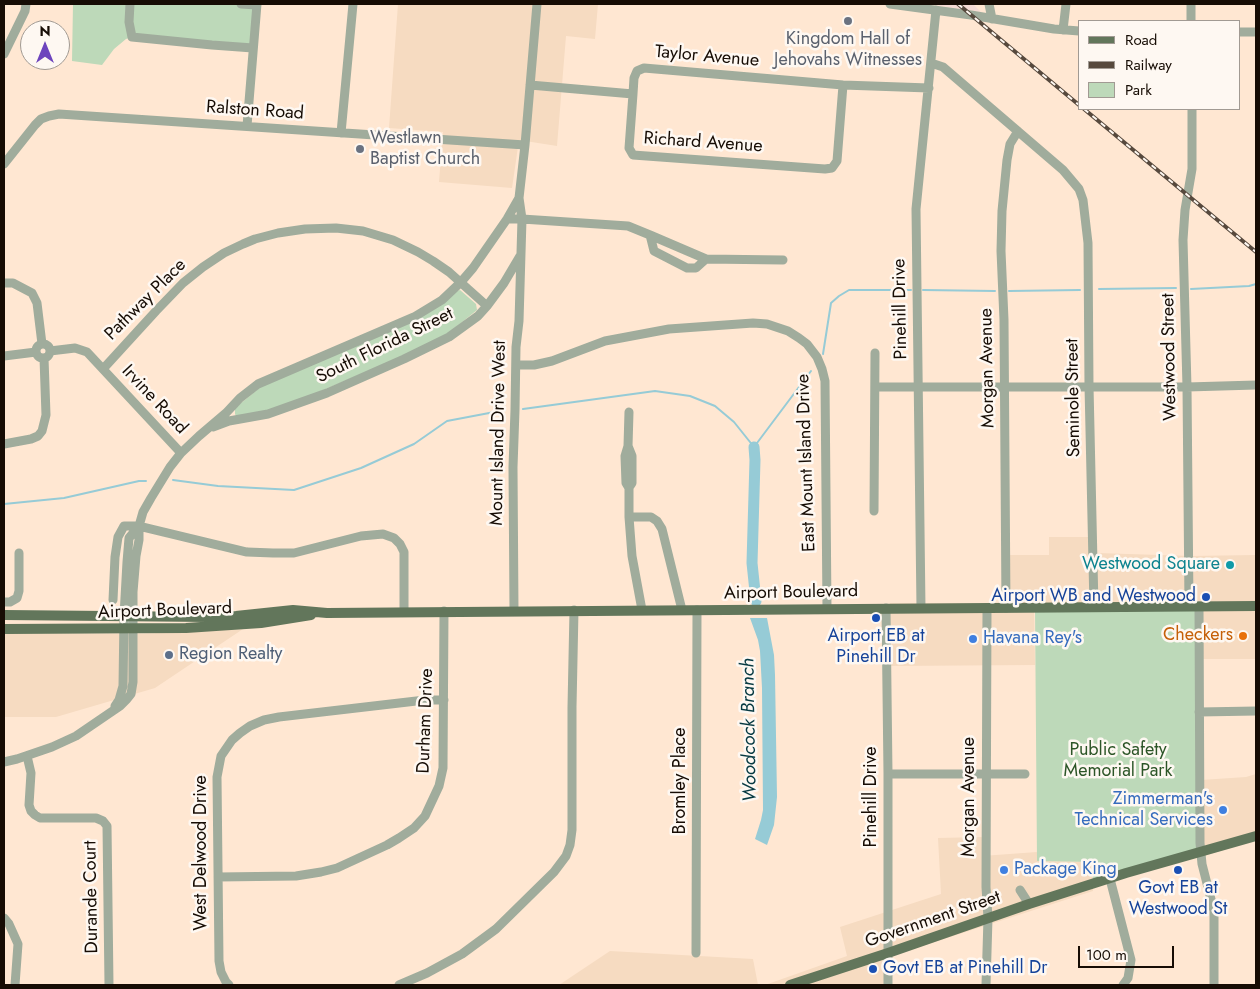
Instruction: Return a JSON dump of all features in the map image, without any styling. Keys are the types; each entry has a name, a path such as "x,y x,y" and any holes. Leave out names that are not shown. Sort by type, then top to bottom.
{"main road":[{"name":"Airport Boulevard","path":"4,615 208,617 293,610 327,613 1256,606"},
{"name":"Airport Boulevard","path":"4,629 186,628 261,623 327,613"},
{"name":"Government Street","path":"792,985 1029,904 1256,836"}],"street":[{"path":"4,54 25,11 26,4"},
{"path":"130,4 128,22 132,37 253,48"},
{"path":"241,4 257,4 247,126"},
{"path":"341,133 352,4"},
{"name":"South Florida Street","path":"206,430 230,421 279,411 342,387 449,337 478,316 504,283 520,256 522,219 519,198 538,4"},
{"path":"890,4 1078,31"},
{"path":"989,4 992,19"},
{"path":"1063,30 1066,4"},
{"path":"1190,4 1191,20"},
{"name":"Pinehill Drive","path":"921,608 916,210 936,10"},
{"path":"1240,32 1256,32"},
{"path":"931,63 942,67 1018,130"},
{"name":"Taylor Avenue","path":"632,94 634,78 638,71 644,68 843,85 929,88"},
{"path":"530,85 632,94"},
{"name":"Richard Avenue","path":"632,94 628,148 633,154 824,169 832,168 837,161 843,85"},
{"name":"Westwood Street","path":"1192,110 1192,169 1185,210 1184,240 1187,386 1199,712 1200,852 1214,911 1214,985"},
{"name":"Ralston Road","path":"4,164 41,119 58,114 525,145"},
{"name":"Seminole Street","path":"1018,130 1062,170 1079,189 1084,200 1088,243 1094,607"},
{"name":"Morgan Avenue","path":"1006,608 1002,211 1010,144 1018,130"},
{"name":"South Florida Street","path":"27,756 52,748 76,736 112,711 119,700 124,686 128,616 133,592 139,526 143,512 151,498 181,453 226,413 244,394 258,384 414,317 442,300 461,282 477,262 519,198"},
{"path":"507,219 617,224 628,226 706,259 784,260"},
{"name":"Pathway Place","path":"103,368 162,304 183,283 203,267 236,247 255,239 278,233 305,229 336,228 369,233 393,240 418,252 450,272 486,306"},
{"path":"650,235 654,251 688,268 696,268 706,259"},
{"name":"Mount Island Drive West","path":"514,611 513,466 520,256"},
{"path":"4,283 13,283 32,293 38,303 42,344"},
{"name":"East Mount Island Drive","path":"516,365 534,365 552,361 605,341 669,329 753,323 767,324 788,331 807,344 819,360 825,381 827,609"},
{"path":"36,352 38,346 42,344"},
{"path":"4,444 31,439 38,436 42,431 46,415 47,354 49,346 42,344"},
{"name":"Irvine Road","path":"47,354 75,348 87,352 181,453"},
{"path":"36,352 38,356 47,354"},
{"path":"4,356 36,352"},
{"path":"874,511 875,353"},
{"path":"875,387 1256,385"},
{"path":"629,412 628,446 625,456 626,482 629,488 632,556 642,610"},
{"path":"629,517 651,516 662,529 682,610"},
{"path":"113,600 115,557 120,530 124,526 139,526 247,552 272,553 294,553 361,536 383,534 394,538 404,552 404,612"},
{"path":"4,602 10,602 17,598 19,591 19,552"},
{"name":"Pinehill Drive","path":"886,608 888,985"},
{"name":"Morgan Avenue","path":"986,985 988,918 986,887 987,608"},
{"path":"399,985 427,973 462,954 496,929 554,872 566,856 572,830 574,610"},
{"name":"Bromley Place","path":"696,953 697,610"},
{"name":"Durham Drive","path":"218,877 296,876 337,868 387,845 414,828 425,816 432,803 443,768 444,611"},
{"name":"West Delwood Drive","path":"229,985 221,972 219,961 217,777 220,756 232,740 250,726 271,718 425,700 444,700"},
{"path":"1199,712 1256,711"},
{"path":"4,762 27,756"},
{"name":"Durande Court","path":"27,756 31,773 29,805 30,811 35,816 40,818 96,818 103,821 107,826 109,985"},
{"path":"888,774 1025,774"},
{"path":"1110,879 1131,960 1128,978 1123,985"},
{"path":"1020,890 1029,904"},
{"path":"4,918 18,944 14,985"}],"shaded area":[{"path":"398,4 598,4 595,39 566,36 557,146 519,140 512,188 439,182 443,132 389,128"},
{"path":"928,4 973,4 981,12"},
{"path":"1049,537 1096,537 1097,553 1191,556 1256,555 1256,659 1201,659 1034,603 1035,665 890,666 890,603 1008,603 1008,555 1049,555"},
{"path":"243,629 155,688 56,717 4,717 4,633 137,634"},
{"path":"1256,774 1256,840 1204,856 1201,780 1246,777"},
{"path":"982,837 982,856 1037,852 1037,861 1092,862 1093,891 891,956 891,985 765,985 847,956 840,927 941,894 938,838"},
{"path":"610,951 753,959 758,985 559,985"}],"green space":[{"path":"73,4 257,5 253,48 132,37 126,39 114,49 102,65 72,61"},
{"path":"460,290 476,304 477,310 445,336 401,357 281,408 236,416 235,408 263,385 419,318"},
{"name":"Public Safety Memorial Park","path":"1199,606 1200,853 1093,884 1092,862 1037,861 1035,608"}],"water":[{"path":"750,618 767,618 774,655 777,797 774,825 767,845 755,839 763,810 762,688 760,651"}],"waterway":[{"path":"1191,289 1256,284"},
{"path":"1099,289 1176,288"},
{"path":"823,354 831,303 839,296 849,290 911,290"},
{"path":"923,290 995,291"},
{"path":"1009,291 1080,290"},
{"path":"523,409 655,391 690,396 715,406 734,422 754,447 811,371"},
{"path":"173,480 218,486 294,490 361,468 414,444 447,421 505,410"},
{"name":"Woodcock Branch","path":"754,447 752,563 756,601"},
{"path":"4,504 64,498 146,481"}],"railway":[{"path":"958,4 1078,104"},
{"path":"1085,110 1256,252"}],"place":[{"name":"Kingdom Hall of Jehovahs Witnesses","path":"848,21"},
{"name":"Westlawn Baptist Church","path":"360,149"},
{"name":"Westwood Square","path":"1230,565"},
{"name":"Airport WB and Westwood","path":"1206,597"},
{"name":"Airport EB at Pinehill Dr","path":"876,618"},
{"name":"Checkers","path":"1243,636"},
{"name":"Havana Rey's","path":"973,639"},
{"name":"Region Realty","path":"169,655"},
{"name":"Zimmerman's Technical Services","path":"1223,810"},
{"name":"Package King","path":"1004,870"},
{"name":"Govt EB at Westwood St","path":"1178,870"},
{"name":"Govt EB at Pinehill Dr","path":"873,969"}]}
